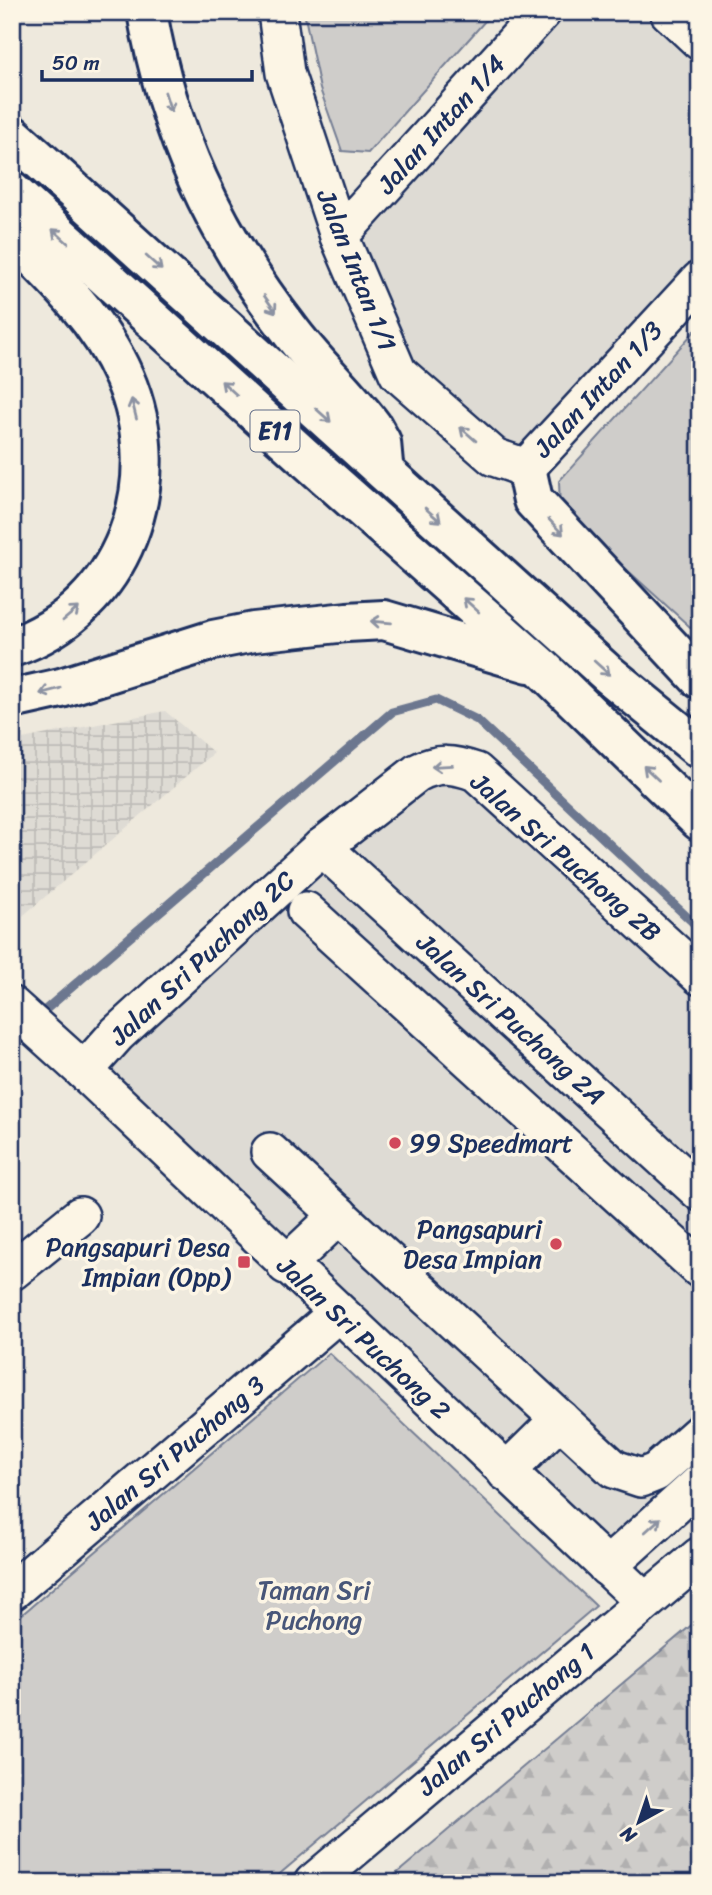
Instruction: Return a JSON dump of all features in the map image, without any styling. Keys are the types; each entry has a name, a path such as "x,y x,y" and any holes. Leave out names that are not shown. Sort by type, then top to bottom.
{"highway":[{"path":"147,12 156,61 174,120 186,155 214,217 290,331 372,426 381,442 383,469"},
{"name":"E11","path":"12,135 607,673 700,749"},
{"name":"E11","path":"12,192 541,667 700,821"},
{"path":"12,236 58,281 89,317 107,345 124,376 133,403 143,463 136,515 116,563 96,590 74,612 49,631 12,647"},
{"path":"526,468 533,500 700,679"},
{"path":"12,699 61,688 213,640 254,632 347,622 384,620 541,667"}],"street":[{"name":"Jalan Intan 1/1","path":"277,12 285,73 339,236 398,373 494,457 526,468"},
{"name":"Jalan Intan 1/4","path":"339,236 542,12"},
{"path":"668,12 700,41"},
{"name":"Jalan Intan 1/3","path":"526,468 700,280"},
{"name":"Jalan Sri Puchong 2B","path":"322,847 417,773 430,766 460,766 476,772 700,976"},
{"name":"Jalan Sri Puchong 2C","path":"79,1067 322,847"},
{"name":"Jalan Sri Puchong 2A","path":"322,847 700,1192"},
{"path":"306,911 700,1269"},
{"name":"Jalan Sri Puchong 2","path":"12,1006 645,1602"},
{"path":"270,1152 614,1469 641,1478 656,1472 700,1433"},
{"path":"286,1265 339,1215"},
{"path":"12,1271 80,1216"},
{"name":"Jalan Sri Puchong 3","path":"12,1591 338,1313"},
{"path":"506,1472 560,1419"},
{"path":"607,1567 700,1483"},
{"name":"Jalan Sri Puchong 1","path":"313,1883 700,1556"}],"shaded area":[{"path":"556,12 649,12 700,59 700,264 522,457 413,371 352,237"},
{"path":"165,711 214,753 12,925 12,741"},
{"path":"458,776 700,993 700,1469 607,1551 99,1072 424,779"}],"green space":[{"path":"304,12 493,12 368,153 342,151 320,89"},
{"path":"700,325 700,636 560,509 559,481"},
{"name":"Taman Sri Puchong","path":"329,1353 596,1606 269,1883 12,1883 12,1623"},
{"path":"700,1618 700,1883 385,1883 402,1869"}],"waterway":[{"path":"37,1017 392,712 436,700 477,720 700,929"}],"place":[{"name":"99 Speedmart","path":"395,1143"},
{"name":"Pangsapuri Desa Impian","path":"556,1244"},
{"name":"Pangsapuri Desa Impian (Opp)","path":"244,1262"}]}
